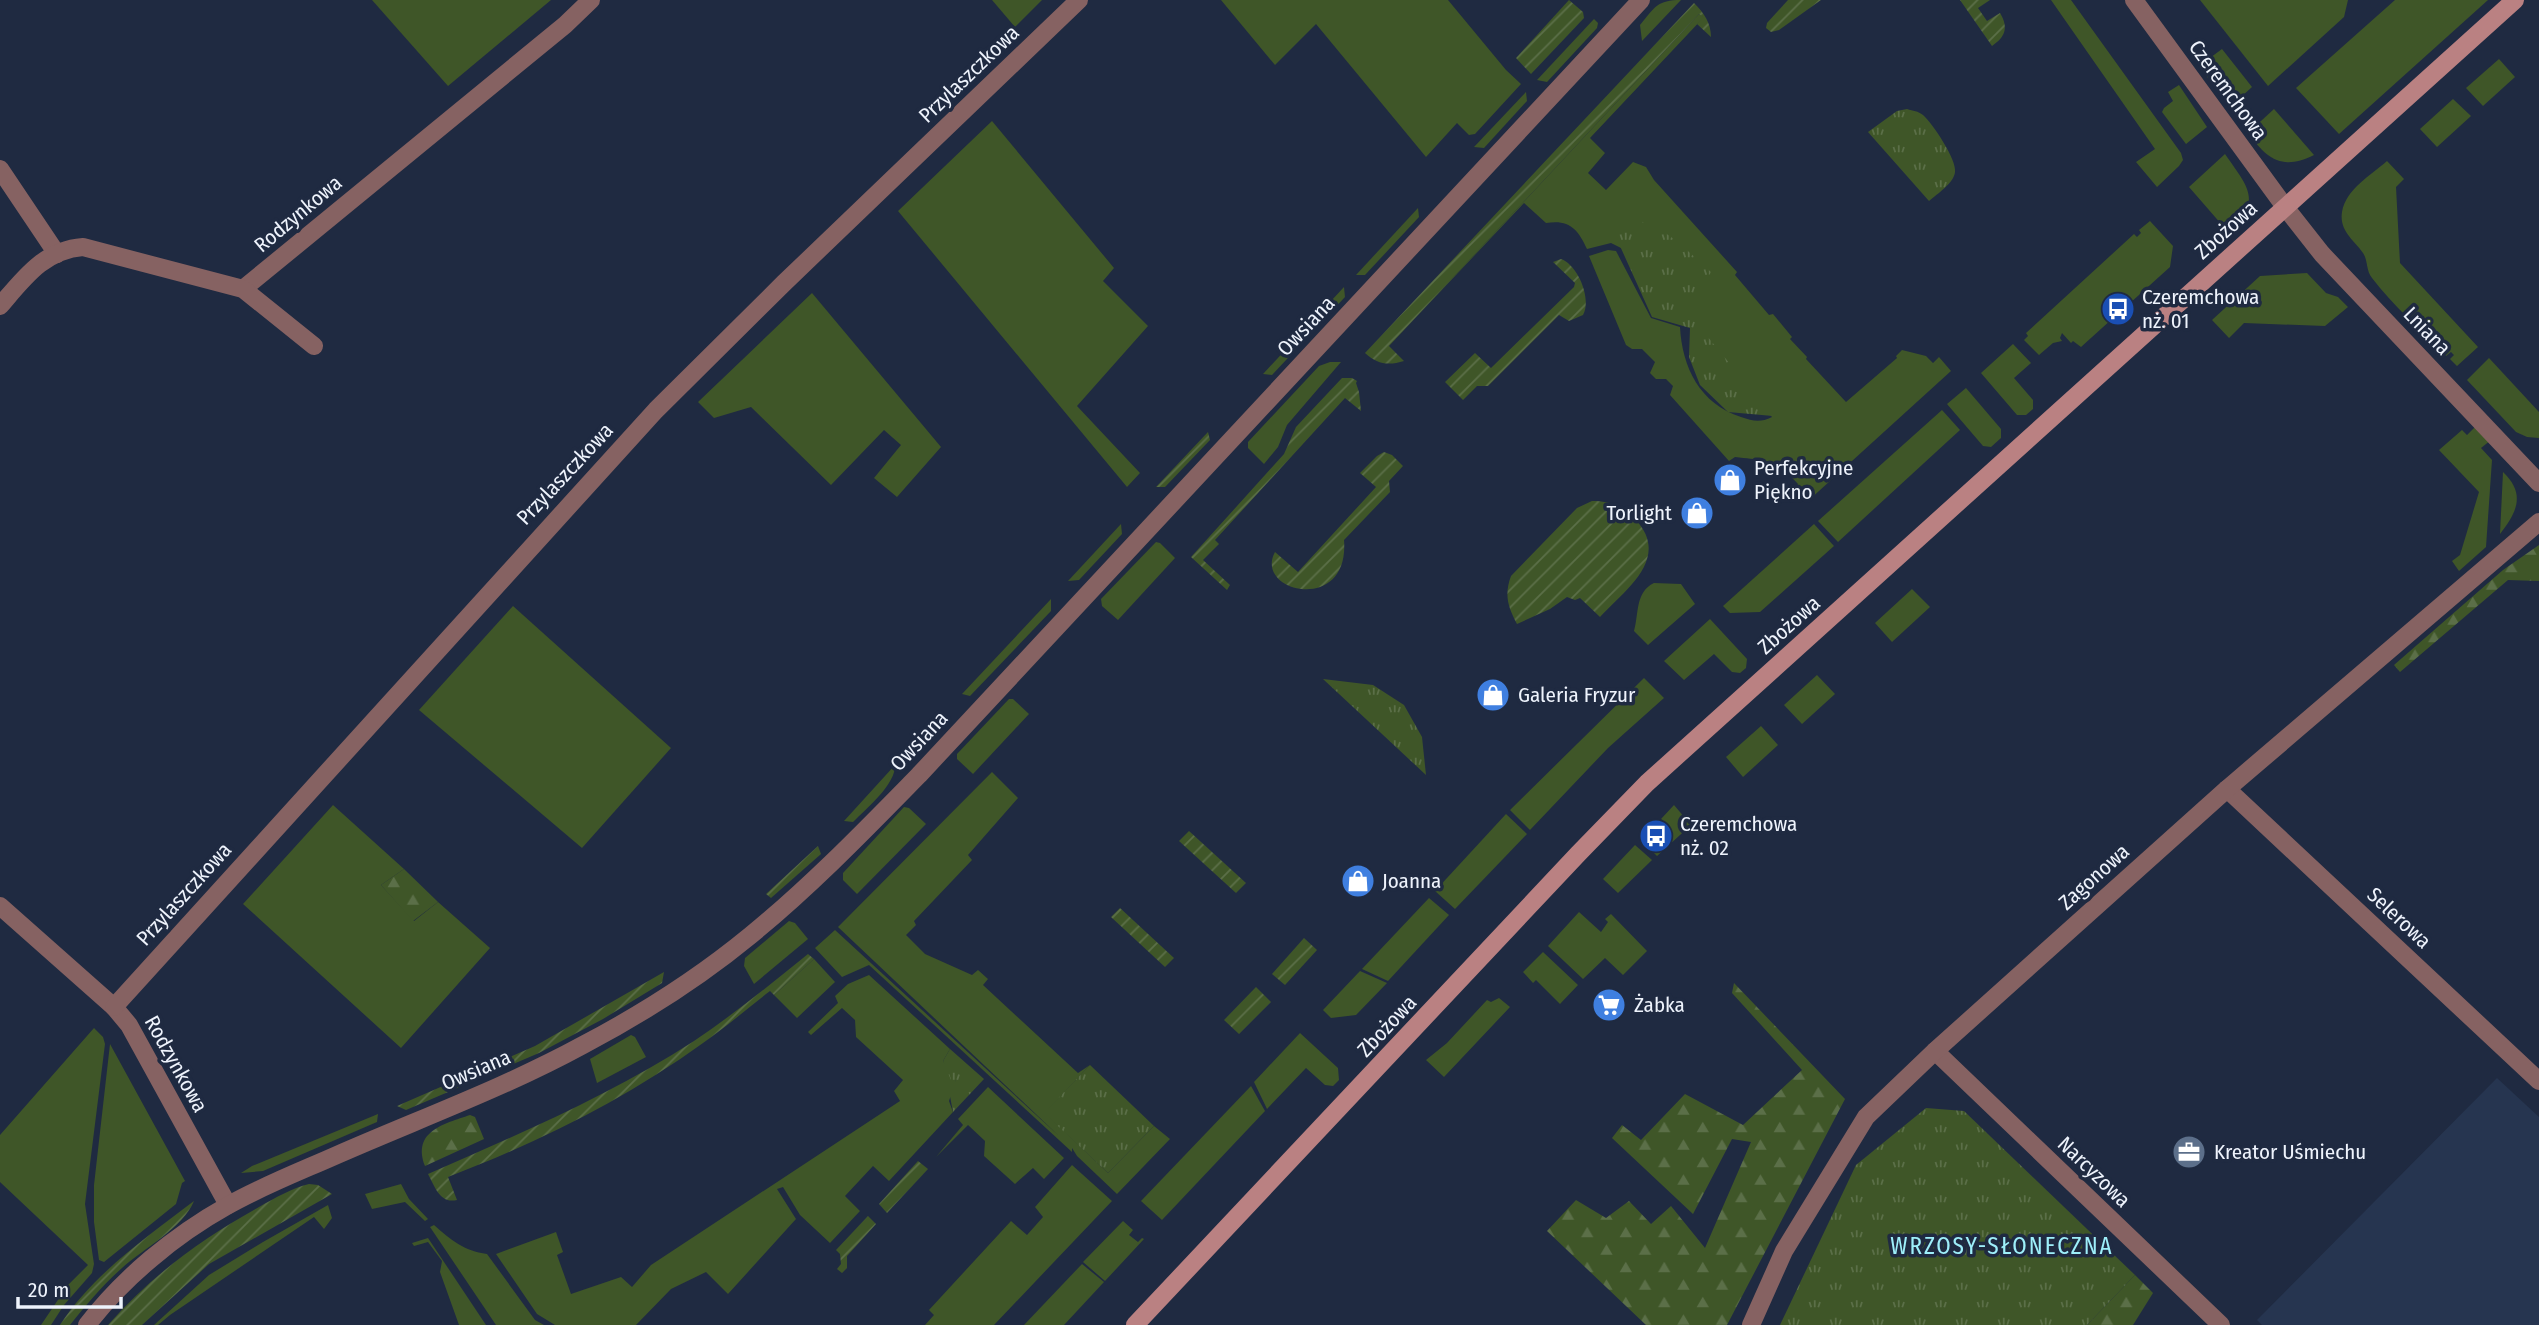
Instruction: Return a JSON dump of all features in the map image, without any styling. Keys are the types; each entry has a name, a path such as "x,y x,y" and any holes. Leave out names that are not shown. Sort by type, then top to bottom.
{"street":[{"name":"Rodzynkowa","path":"243,289 565,25 591,0"},
{"name":"Przylaszczkowa","path":"114,1007 656,410 1079,0"},
{"name":"Owsiana","path":"87,1325 152,1259 228,1205 583,1046 645,1010 750,936 820,875 919,775 1641,0"},
{"name":"Czeremchowa","path":"2134,0 2285,207"},
{"name":"Zbożowa","path":"1135,1325 1647,783 2515,0"},
{"path":"0,169 57,254"},
{"name":"Lniana","path":"2285,207 2322,254 2539,483"},
{"path":"0,306 42,260 71,248 83,247 243,289 314,346"},
{"name":"Zagonowa","path":"1751,1325 1784,1251 1866,1117 1935,1051 2227,789 2539,522"},
{"name":"Selerowa","path":"2227,789 2539,1081"},
{"name":"Rodzynkowa","path":"0,906 114,1007 141,1042 228,1205"},
{"name":"Narcyzowa","path":"1935,1051 2221,1325"}],"shaded area":[{"path":"2497,1078 2539,1117 2539,1325 2262,1325 2257,1320"}],"green space":[{"path":"372,0 551,0 448,86"},
{"path":"992,0 1042,0 1015,27"},
{"path":"1221,0 1448,0 1506,70 1521,84 1475,134 1469,135 1457,123 1426,157 1316,24 1275,65"},
{"path":"1569,0 1583,12 1584,18 1531,74 1516,58"},
{"path":"1681,0 1642,41 1640,25 1653,9 1667,1"},
{"path":"1788,0 1821,0 1779,30 1771,32 1766,28 1767,23"},
{"path":"1960,0 1990,0 1978,8 1987,21 2000,13 2003,18 2003,36 1996,43 1992,46"},
{"path":"2051,0 2071,0 2181,153 2183,160 2179,166 2157,187 2136,162 2155,149"},
{"path":"2200,0 2348,0 2344,17 2268,86"},
{"path":"2395,0 2488,0 2339,134 2296,88"},
{"path":"1694,3 1706,18 1711,37 1697,24 1703,17 1699,14 1389,346 1404,361 1383,363 1365,353"},
{"path":"1699,14 1704,17 1590,138 1605,153 1588,173 1606,190 1633,162 1646,167 1654,180 1737,272 1735,275 1769,315 1773,314 1806,359 1846,402 1897,358 1902,350 1926,356 1933,363 1939,357 1951,371 1808,501 1796,487 1798,484 1776,465 1764,460 1735,457 1729,461 1670,395 1673,386 1666,379 1656,379 1650,373 1655,362 1642,349 1632,349 1626,345 1589,256 1608,250 1616,251 1651,318 1680,327 1689,370 1704,393 1727,411 1749,420 1772,417 1625,250 1611,243 1587,249 1572,227 1561,223 1546,223 1524,203 1388,347"},
{"path":"1594,19 1598,23 1597,28 1547,82 1537,80"},
{"path":"2222,49 2252,87 2230,107 2199,66"},
{"path":"2499,59 2515,77 2483,106 2466,88"},
{"path":"2179,85 2207,127 2186,144 2162,112 2173,101 2168,92"},
{"path":"1526,92 1527,101 1484,148 1474,147"},
{"path":"2453,99 2471,116 2437,147 2420,129"},
{"path":"1907,109 1923,115 1944,142 1955,166 1952,180 1929,201 1868,132 1897,111"},
{"path":"2274,109 2314,155 2303,160 2284,162 2269,156 2255,142 2248,133"},
{"path":"992,121 1114,268 1103,281 1148,326 1077,406 1140,473 1127,487 898,211"},
{"path":"2225,154 2245,185 2249,202 2240,222 2229,233 2189,187"},
{"path":"2387,161 2404,179 2396,187 2400,263 2478,347 2457,366 2450,359 2454,355 2451,352 2446,356 2380,288 2370,275 2363,253 2343,225 2342,212 2348,196"},
{"path":"1418,208 1419,217 1365,275 1356,275"},
{"path":"1635,220 1667,234 1711,272 1688,313 1773,416 1728,412 1700,385 1689,357 1690,328 1652,317 1611,226"},
{"path":"2150,221 2173,246 2170,267 2129,304 2123,298 2107,313 2112,319 2081,347 2073,341 2071,343 2062,333 2062,341 2053,343 2039,355 2024,340 2028,336 2026,333 2134,234 2137,237 2141,233 2139,230"},
{"path":"1561,259 1573,268 1582,283 1586,300 1583,315 1569,321 1559,315 1488,386 1477,386 1463,400 1445,382 1475,353 1491,368 1574,287 1575,283 1553,262"},
{"path":"2307,273 2326,293 2338,297 2348,307 2325,326 2244,323 2229,338 2212,320 2260,276"},
{"path":"1344,287 1345,297 1272,375 1263,374"},
{"path":"812,293 941,447 897,497 874,478 901,445 884,430 831,485 751,407 714,418 698,402"},
{"path":"2013,344 2031,363 2014,378 2033,400 2033,409 2026,415 2017,415 1981,373"},
{"path":"2489,358 2539,412 2539,438 2516,432 2467,380"},
{"path":"1341,362 1287,425 1278,447 1264,464 1248,448 1248,442 1319,366"},
{"path":"1342,378 1357,381 1361,411 1345,398 1215,540 1219,544 1203,560 1230,585 1227,590 1191,557 1284,454 1296,427"},
{"path":"1966,388 2001,429 2001,438 1991,447 1983,446 1947,404"},
{"path":"1942,410 1960,430 1838,542 1818,521"},
{"path":"2477,425 2491,440 2481,448 2492,460 2486,547 2459,571 2452,561 2460,555 2479,492 2439,450 2462,430 2467,435"},
{"path":"1208,432 1210,440 1165,487 1156,487"},
{"path":"1384,452 1392,455 1403,466 1389,481 1390,492 1344,540 1342,564 1333,579 1319,587 1303,589 1289,586 1277,578 1272,566 1275,552 1298,572 1376,487 1360,473"},
{"path":"2503,472 2517,495 2511,518 2500,534"},
{"path":"1592,501 1610,503 1626,511 1645,533 1649,547 1641,572 1600,617 1580,598 1575,600 1567,597 1550,609 1517,624 1508,601 1511,576 1577,508"},
{"path":"1121,524 1122,534 1079,580 1068,581"},
{"path":"1814,524 1834,546 1760,612 1730,613 1723,606"},
{"path":"1156,542 1175,558 1118,620 1102,606 1101,599"},
{"path":"2539,545 2539,581 2508,580 2400,672 2394,665 2503,570"},
{"path":"1654,583 1681,584 1695,604 1648,645 1634,631 1641,598"},
{"path":"1912,589 1930,607 1892,642 1875,623"},
{"path":"1051,599 1051,611 970,696 962,694"},
{"path":"513,606 671,748 582,848 419,710"},
{"path":"1710,619 1747,659 1746,668 1740,673 1732,672 1714,654 1684,680 1664,661"},
{"path":"1817,675 1835,694 1802,724 1784,705"},
{"path":"1644,678 1664,698 1608,748 1530,830 1510,810"},
{"path":"1323,679 1373,685 1404,705 1422,737 1426,775"},
{"path":"1009,699 1013,699 1029,714 973,774 957,759 957,754"},
{"path":"1761,726 1778,745 1743,777 1726,757"},
{"path":"895,765 891,780 879,796 853,822 844,821"},
{"path":"992,772 1018,798 968,855 972,860 914,921 916,925 906,935 925,954 972,975 978,970 988,979 983,985 1078,1073 1090,1065 1045,1113 1108,1173 1154,1126 1170,1139 1117,1194 1072,1148 1072,1152 869,965 842,977 815,948 835,930 1059,1136 838,927"},
{"path":"333,805 404,869 381,885 414,921 438,902 490,948 401,1048 243,904"},
{"path":"1674,805 1691,825 1657,856 1640,839 1644,834 1648,838 1645,842 1651,847 1667,829 1664,825 1666,823 1661,819"},
{"path":"904,807 909,808 926,824 857,894 843,880 843,873"},
{"path":"1506,814 1527,834 1455,909 1435,891"},
{"path":"1189,831 1246,883 1236,893 1179,841"},
{"path":"1635,845 1652,860 1618,893 1603,879"},
{"path":"818,846 821,854 771,898 766,894"},
{"path":"404,869 438,902 413,921 381,885"},
{"path":"1429,898 1449,915 1388,981 1362,969"},
{"path":"1120,908 1174,958 1165,967 1111,917"},
{"path":"1579,912 1601,932 1608,922 1605,919 1611,914 1647,951 1623,975 1605,958 1583,979 1548,946"},
{"path":"789,921 795,923 808,939 754,984 744,966 745,958"},
{"path":"1304,938 1317,950 1285,985 1272,974"},
{"path":"1543,952 1578,985 1560,1004 1536,980 1533,983 1523,972"},
{"path":"808,954 814,959 774,995 770,991 673,1064 579,1119 448,1177 457,1200 451,1201 442,1197 436,1189 428,1174 564,1113 662,1061 723,1020"},
{"path":"814,959 835,982 797,1018 774,995"},
{"path":"1360,971 1387,983 1356,1015 1331,1018 1323,1010"},
{"path":"664,972 662,983 603,1019 539,1053 406,1110 397,1106 535,1046"},
{"path":"869,975 950,1049 943,1061 956,1080 949,1101 953,1112 889,1181 873,1166 845,1196 860,1211 830,1243 800,1215 783,1187 777,1189 796,1219 728,1294 706,1272 671,1289 636,1325 555,1325 537,1314 496,1254 556,1232 563,1252 557,1255 571,1294 621,1277 632,1287 651,1265 900,1101 894,1091 903,1080 856,1037 855,1020 842,1008 811,1035 808,1032 838,1003 835,996 848,984"},
{"path":"1734,983 1845,1099 1727,1325 1646,1325 1547,1231 1576,1200 1606,1218 1629,1201 1651,1224 1671,1206 1705,1248 1751,1142 1732,1139 1693,1214 1612,1138 1622,1125 1641,1140 1685,1094 1743,1125 1802,1070 1732,993"},
{"path":"1256,987 1271,1002 1239,1034 1224,1020"},
{"path":"1499,998 1510,1007 1444,1077 1426,1060 1447,1043 1487,1000 1491,1002"},
{"path":"94,1028 103,1037 105,1044 85,1204 94,1264 92,1273 64,1305 51,1325 41,1325 68,1285 88,1265 0,1182 0,1135"},
{"path":"1300,1033 1338,1068 1339,1080 1333,1086 1325,1085 1306,1068 1267,1109 1254,1082"},
{"path":"631,1035 635,1037 646,1057 597,1083 590,1059"},
{"path":"110,1044 185,1181 176,1204 104,1262 99,1260 94,1222 94,1185"},
{"path":"950,1049 984,1079 953,1112 949,1091 956,1080 951,1080 943,1061"},
{"path":"1090,1065 1154,1126 1108,1173 1044,1113"},
{"path":"1251,1086 1265,1111 1162,1220 1141,1201"},
{"path":"988,1087 1064,1158 1044,1179 1033,1168 1015,1184 984,1156 985,1141 968,1125 936,1157 963,1125 958,1119"},
{"path":"1926,1108 1964,1111 2135,1275 2087,1325 1780,1325 1856,1165"},
{"path":"378,1114 377,1122 263,1171 241,1173 252,1166"},
{"path":"470,1115 475,1117 484,1139 425,1166 422,1154 427,1137 441,1126"},
{"path":"918,1161 928,1169 887,1213 879,1204"},
{"path":"1072,1165 1112,1201 994,1325 925,1325 934,1315 929,1310 1011,1221 1027,1235 1043,1217 1035,1207"},
{"path":"309,1184 318,1185 332,1194 209,1264 142,1325 108,1325 142,1290 197,1245 271,1200"},
{"path":"401,1184 409,1199 428,1219 425,1221 405,1202 372,1209 365,1194"},
{"path":"194,1201 181,1220 115,1275 70,1325 60,1325 88,1289 105,1273"},
{"path":"328,1205 332,1218 324,1229 314,1217 158,1325 154,1325 209,1275"},
{"path":"868,1216 876,1224 847,1256 847,1268 842,1273 837,1269 841,1264 840,1254 836,1250"},
{"path":"1123,1221 1133,1230 1129,1235 1138,1242 1144,1239 1105,1281 1083,1262"},
{"path":"434,1225 458,1244 487,1254 535,1320 544,1325 496,1325 430,1227"},
{"path":"428,1238 486,1325 459,1325 440,1272 442,1261 428,1242 414,1246 412,1243"},
{"path":"1082,1264 1104,1282 1064,1325 1024,1325"},
{"path":"2135,1275 2153,1293 2133,1325 2087,1325"}],"place":[{"name":"Czeremchowa nż. 01","path":"2118,309"},
{"name":"Perfekcyjne Piękno","path":"1730,480"},
{"name":"Torlight","path":"1697,513"},
{"name":"Galeria Fryzur","path":"1493,695"},
{"name":"Czeremchowa nż. 02","path":"1656,836"},
{"name":"Joanna","path":"1358,881"},
{"name":"Żabka","path":"1609,1005"},
{"name":"Kreator Uśmiechu","path":"2189,1152"}],"district":[{"name":"WRZOSY-SŁONECZNA","path":"2002,1246"}]}
